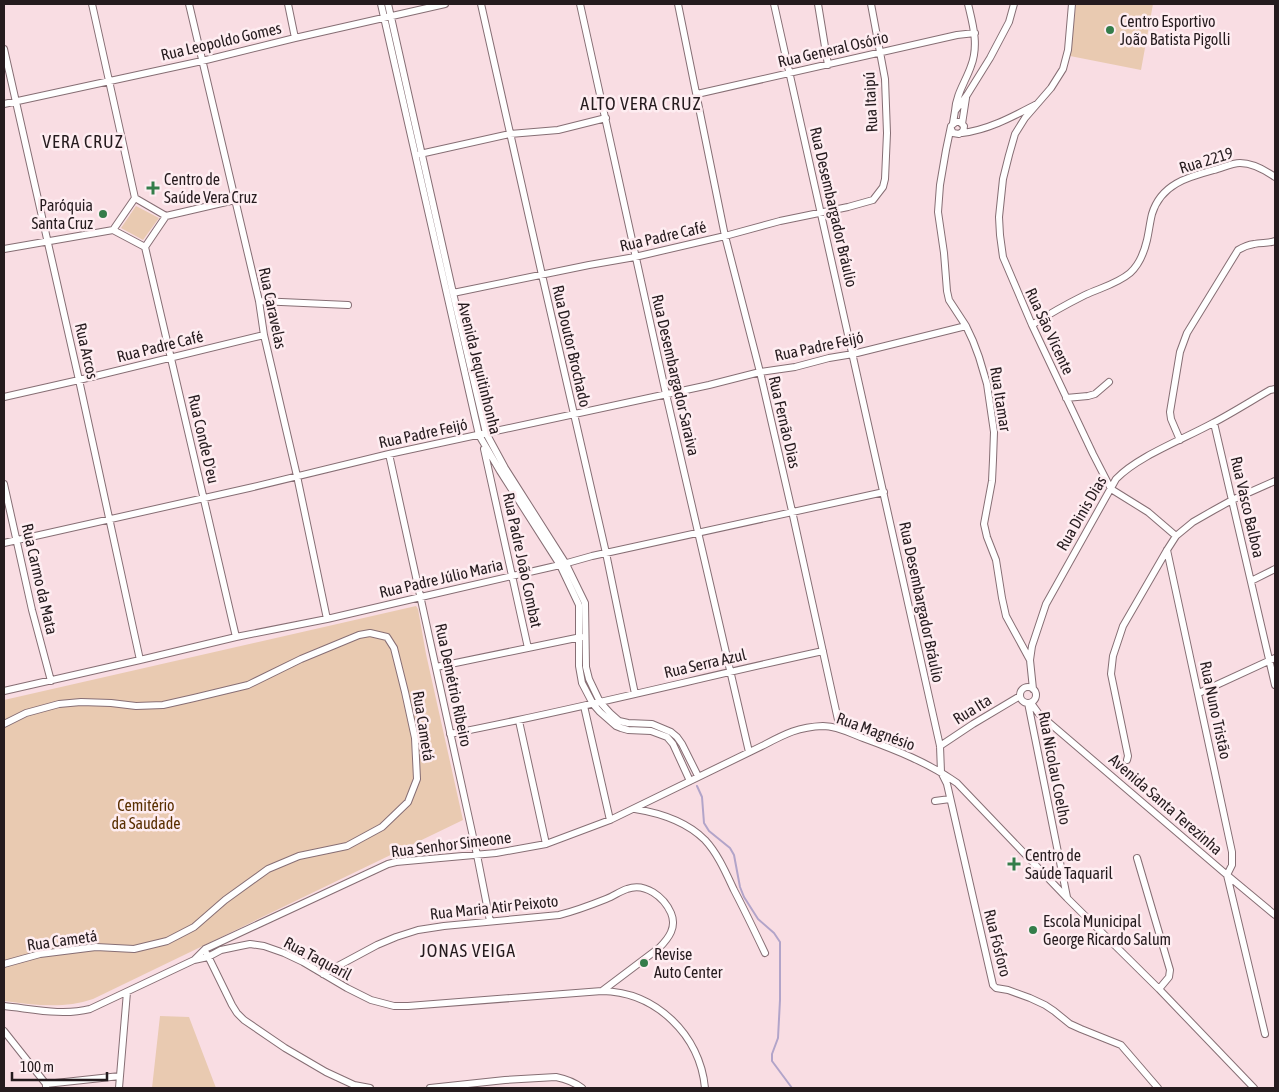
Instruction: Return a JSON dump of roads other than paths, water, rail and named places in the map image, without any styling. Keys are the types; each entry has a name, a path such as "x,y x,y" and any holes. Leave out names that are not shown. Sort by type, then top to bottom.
{"street":[{"path":"92,4 135,198 113,230"},
{"name":"Rua Caravelas","path":"189,4 259,301 264,335 297,476 327,619"},
{"path":"288,4 296,38"},
{"name":"Avenida Jequitinhonha","path":"381,4 387,16 482,436 586,602 579,666 582,684 597,703 619,721 652,724 671,732 682,744 698,776"},
{"name":"Avenida Jequitinhonha","path":"387,16 388,4"},
{"name":"Rua Leopoldo Gomes","path":"4,104 202,61 387,16 445,4"},
{"name":"Rua Doutor Brochado","path":"481,4 606,554 635,694"},
{"name":"Rua Desembargador Saraiva","path":"580,4 635,257 749,752"},
{"name":"Rua Fernão Dias","path":"678,4 725,236 760,372 840,729"},
{"name":"Rua Desembargador Bráulio","path":"774,4 940,746 941,772"},
{"path":"818,4 828,65"},
{"name":"Rua Itaipú","path":"871,4 885,80 886,179 884,187 876,196"},
{"name":"Rua Itamar","path":"968,4 975,33 974,55 957,98 940,185 938,212 947,291 980,357 994,432 992,481 984,524 986,537 996,560 1006,616 1026,654"},
{"path":"961,87 963,95 967,95 1009,22 1014,4"},
{"name":"Rua São Vicente","path":"1072,4 1068,50 1063,69 1051,88 1037,103 1015,134 1003,179 999,217 1000,235 1003,257 1032,325 1111,489"},
{"name":"Rua General Osório","path":"697,94 957,35 975,33"},
{"name":"Rua Arcos","path":"4,49 140,660"},
{"name":"Rua Itamar","path":"955,111 967,95"},
{"name":"Rua Itamar","path":"946,150 962,129 967,95"},
{"path":"962,129 956,122 952,126 953,132 962,129 979,129 999,123 1037,103"},
{"path":"419,154 510,134 558,130 606,118"},
{"name":"Rua 2219","path":"1032,325 1129,274 1138,264 1144,253 1152,212 1159,199 1170,187 1185,178 1240,163 1265,170 1275,177"},
{"name":"Rua Padre Café","path":"453,293 635,257 780,221 867,202 876,196"},
{"path":"135,198 166,216"},
{"path":"4,249 113,230 144,247 166,216 236,200"},
{"name":"Avenida Jequitinhonha","path":"429,200 453,293 482,436"},
{"path":"1180,440 1170,412 1180,352 1187,333 1238,250 1246,245 1275,241"},
{"name":"Rua Conde D'eu","path":"144,247 236,637"},
{"path":"259,301 348,305"},
{"name":"Rua Padre Feijó","path":"4,543 249,488 389,454 482,436 760,372 795,367 853,354 966,326"},
{"name":"Rua Padre Café","path":"4,396 79,380 264,335"},
{"path":"1066,398 1094,394 1109,382"},
{"name":"Rua Dinis Dias","path":"1030,688 1032,646 1046,604 1116,479 1124,471 1149,456 1275,389"},
{"name":"Rua Vasco Balboa","path":"1214,423 1272,659 1275,685"},
{"name":"Rua Padre João Combat","path":"482,436 528,648"},
{"name":"Rua Demétrio Ribeiro","path":"389,454 490,921"},
{"name":"Rua Padre João Combat","path":"492,478 503,470"},
{"path":"1127,760 1123,728 1111,674 1111,665 1123,626 1176,536 1193,522 1232,500 1275,481"},
{"name":"Rua Carmo da Mata","path":"4,484 32,610 51,681"},
{"path":"1111,489 1148,512 1176,536"},
{"name":"Rua Padre Júlio Maria","path":"4,691 236,637 327,619 698,532 884,492"},
{"name":"Rua Nuno Tristão","path":"1167,550 1232,852 1232,865 1227,875"},
{"path":"1252,581 1275,569"},
{"name":"Rua Cametá","path":"4,724 26,713 59,704 91,702 136,706 163,705 248,685 317,652 359,635 370,633 387,637 394,648 415,738 417,780 408,802 382,827 347,846 300,856 268,869 225,900 194,928 168,941 134,949 96,947 40,954 4,964"},
{"path":"436,667 583,637"},
{"name":"Rua Dinis Dias","path":"1030,660 1026,654 1032,646"},
{"name":"Rua Serra Azul","path":"450,734 519,721 823,651"},
{"path":"1026,654 1030,688 1036,694 1031,702 1023,701 1020,696 1022,690 1030,688"},
{"path":"1199,693 1272,659"},
{"name":"Rua Ita","path":"940,746 1020,696"},
{"name":"Avenida Santa Terezinha","path":"1031,702 1039,714 1275,915"},
{"name":"Rua Nicolau Coelho","path":"1031,702 1067,898"},
{"name":"Avenida Jequitinhonha","path":"597,703 600,712 616,726 628,730 655,731 667,737 673,744 690,780"},
{"path":"584,706 610,820"},
{"path":"519,721 546,844"},
{"name":"Rua Magnésio","path":"690,780 794,730 824,726 840,729 890,748 941,772"},
{"path":"941,772 962,789 1254,1088"},
{"name":"Rua Fósforo","path":"941,772 947,784 993,985 996,988 1030,998 1054,1011 1070,1024 1121,1045 1158,1088"},
{"name":"Rua Senhor Simeone","path":"194,960 205,949 388,864 477,855 546,844 610,820 690,780"},
{"path":"935,801 950,799"},
{"path":"634,809 650,811 665,816 681,823 705,840 720,862 765,953"},
{"path":"1137,858 1170,970 1169,977 1159,989"},
{"path":"1227,875 1264,1034"},
{"name":"Rua Maria Atir Peixoto","path":"323,974 370,948 396,937 426,928 559,915 572,912 629,888 638,887 657,894 665,903 672,918 671,932 668,939 660,948 602,991"},
{"name":"Rua Taquaril","path":"4,1006 64,1013 90,1009 194,960 208,957 221,950 250,944 284,953 346,988 371,1000 394,1006 602,991 616,991 640,998 666,1014 686,1036 698,1059 705,1088"},
{"path":"205,949 232,1005 244,1020 285,1048 326,1072 354,1085 370,1088"},
{"path":"119,1088 127,992"},
{"path":"4,1031 46,1086 120,1076"},
{"path":"430,1088 556,1077 564,1078 582,1088"}],"waterway":[{"path":"697,786 702,797 704,823 709,831 730,848 734,855 740,887 744,897 758,919 774,933 780,942 778,1038 772,1054 772,1061 792,1088"}],"place":[{"name":"Centro Esportivo João Batista Pigolli","path":"1110,30"},
{"name":"Centro de Saúde Vera Cruz","path":"153,188"},
{"name":"Paróquia Santa Cruz","path":"103,214"},
{"name":"Centro de Saúde Taquaril","path":"1014,864"},
{"name":"Escola Municipal George Ricardo Salum","path":"1033,930"},
{"name":"Revise Auto Center","path":"644,963"}],"district":[{"name":"ALTO VERA CRUZ","path":"641,103"},
{"name":"VERA CRUZ","path":"83,141"},
{"name":"JONAS VEIGA","path":"468,950"}],"park label":[{"name":"Cemitério da Saudade","path":"146,814"}]}
